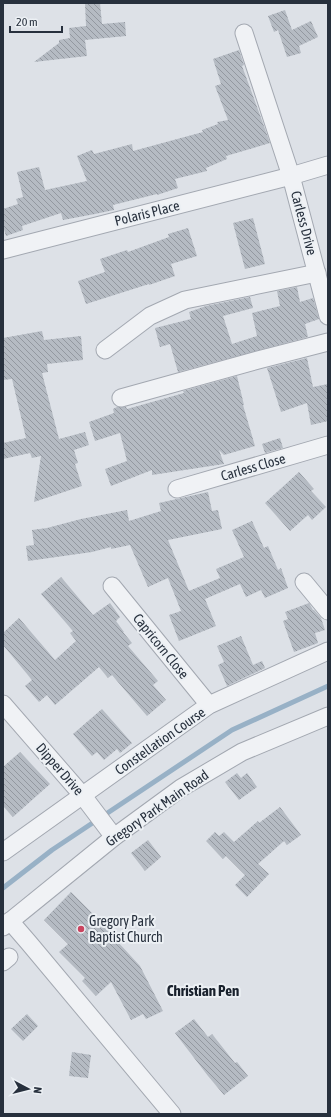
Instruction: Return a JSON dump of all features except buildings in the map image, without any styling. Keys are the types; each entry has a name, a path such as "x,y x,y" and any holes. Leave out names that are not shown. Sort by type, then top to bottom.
{"street":[{"name":"Carless Drive","path":"244,33 292,180 328,316"},
{"path":"292,180 328,165"},
{"path":"292,180 328,176"},
{"name":"Polaris Place","path":"3,250 292,180"},
{"path":"105,350 150,316 185,300 317,273"},
{"path":"121,398 328,342"},
{"name":"Carless Close","path":"177,489 328,445"},
{"path":"304,582 328,611"},
{"name":"Capricorn Close","path":"112,586 210,705"},
{"name":"Constellation Course","path":"3,852 210,705 328,651"},
{"name":"Dipper Drive","path":"3,704 83,796 114,835"},
{"name":"Gregory Park Main Road","path":"6,924 114,835 181,788 242,752 328,716"},
{"path":"6,924 29,943 172,1114"}],"waterway":[{"path":"3,888 52,850 232,730 328,686"}],"place":[{"name":"Gregory Park Baptist Church","path":"81,929"}],"district":[{"name":"Christian Pen","path":"203,991"}]}
